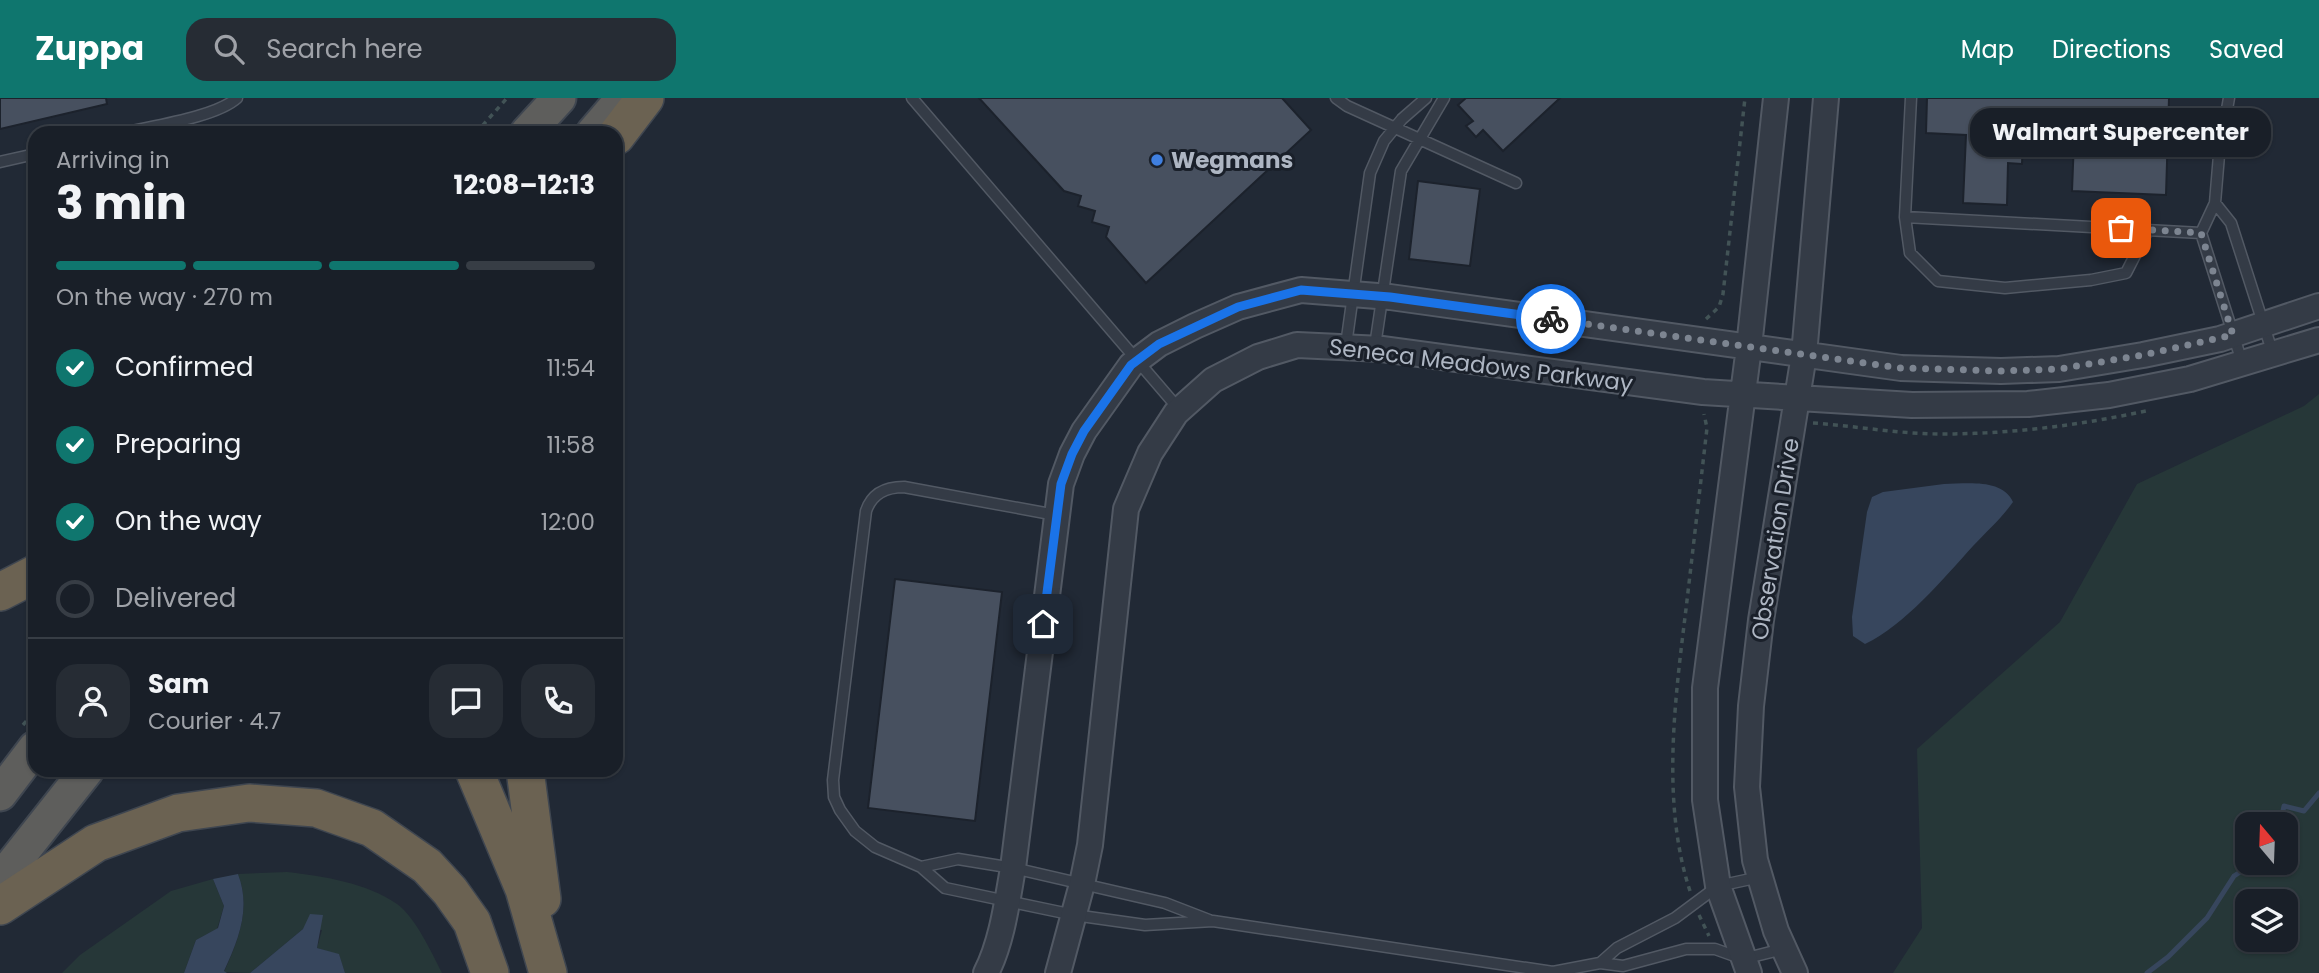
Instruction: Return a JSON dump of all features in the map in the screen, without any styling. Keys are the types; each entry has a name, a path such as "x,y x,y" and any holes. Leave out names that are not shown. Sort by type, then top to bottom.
{"highway":[{"path":"533,126 559,98"},
{"path":"599,126 624,98"},
{"path":"623,126 646,98"},
{"path":"0,592 28,578"},
{"path":"0,794 28,757"},
{"path":"0,880 81,777"},
{"path":"477,777 524,889 550,973"},
{"path":"526,777 550,973"},
{"path":"0,906 96,844 178,813 249,803 316,808 372,828 427,866 450,891 472,922 490,973"}],"street":[{"name":"Observation Drive","path":"1746,966 1718,886 1705,800 1705,688 1749,348 1776,98"},
{"name":"Observation Drive","path":"1795,973 1776,931 1755,860 1747,787 1751,706 1761,620 1804,355 1826,98"},
{"path":"986,973 1007,901 1013,867 1061,484 1072,454 1092,420 1131,365 1171,338 1238,307 1301,290 1382,296 1901,368 2001,371 2059,369 2143,355 2233,335 2319,306"},
{"name":"Seneca Meadows Parkway","path":"1058,973 1083,884 1090,845 1126,509 1150,453 1180,410 1213,380 1258,357 1297,345 1375,348 1703,392 1912,405 2028,404 2109,395 2190,379 2319,340"}],"lane":[{"path":"151,126 229,105 237,98"},
{"path":"912,98 1180,410"},
{"path":"1336,98 1347,106 1516,183"},
{"path":"1346,347 1370,173 1384,141 1426,98"},
{"path":"1375,348 1399,177 1444,98"},
{"path":"1911,98 1905,217 1910,253 1938,281 2005,288 2091,280 2126,273 2148,230"},
{"path":"2229,98 2219,155 2216,203 2201,233 2243,364"},
{"path":"0,162 28,156"},
{"path":"2216,203 2231,223 2273,354"},
{"path":"1905,217 2201,233"},
{"path":"1057,515 904,486 891,487 879,493 869,502 866,511 834,758 834,797 848,821 875,847 921,866 945,888 1074,915 1145,925 1213,921 1553,972 1585,970 1600,963 1617,948 1675,918 1718,886 1760,877"},
{"path":"921,866 958,859 1013,867 1165,903 1213,921"},
{"path":"1600,963 1622,966 1686,949 1715,949 1746,966 1784,949"}],"path":[{"path":"481,126 507,98"},
{"path":"1707,341 1705,320 1719,307 1723,294 1745,98"}],"shaded area":[{"path":"2319,394 2319,973 1893,973 1922,928 1917,749 2060,622 2137,484 2304,406"},
{"path":"287,872 330,878 359,886 397,904 417,926 442,973 345,973 339,955 317,948 322,930 303,929 250,973 224,972 242,923 243,899 238,874"},
{"path":"213,879 224,906 217,929 196,940 184,973 62,973 80,955 171,891"}],"water":[{"path":"1973,483 1992,486 2008,494 2013,502 1923,600 1895,625 1865,644 1853,636 1852,617 1867,512 1872,497 1883,492"},
{"path":"238,874 243,899 242,923 224,971 227,973 184,973 196,940 218,928 224,906 213,879"},
{"path":"310,914 323,915 317,948 339,954 345,973 250,973 303,929"}],"building":[{"path":"0,98 106,98 107,104 0,129"},
{"name":"Wegmans","path":"979,98 1282,98 1311,130 1146,283 1106,237 1109,227 1092,222 1095,211 1078,206 1081,196 1064,191"},
{"path":"1466,98 1560,98 1503,151 1483,130 1476,137 1466,126 1473,121 1458,105"},
{"path":"1927,98 2169,98 2166,195 2072,191 2074,140 2023,138 2022,164 2008,163 2007,205 1963,203 1966,135 1926,133"},
{"path":"1418,181 1480,189 1470,266 1409,259"},
{"path":"895,579 1002,592 975,821 868,808"}],"waterway":[{"path":"2283,812 2284,806 2304,811 2319,793"},
{"path":"2147,973 2168,957 2207,918 2236,875"}],"way so far":[{"path":"1551,319 1901,368 2001,371 2059,369 2143,355 2233,335 2201,233 2121,228"}],"place":[{"name":"Wegmans","path":"1157,160"},
{"name":"Walmart Supercenter","path":"2121,228"}],"route":[{"path":"1043,624 1061,484 1072,454 1084,431 1131,365 1159,344 1238,307 1301,290 1390,297 1551,319"}]}
